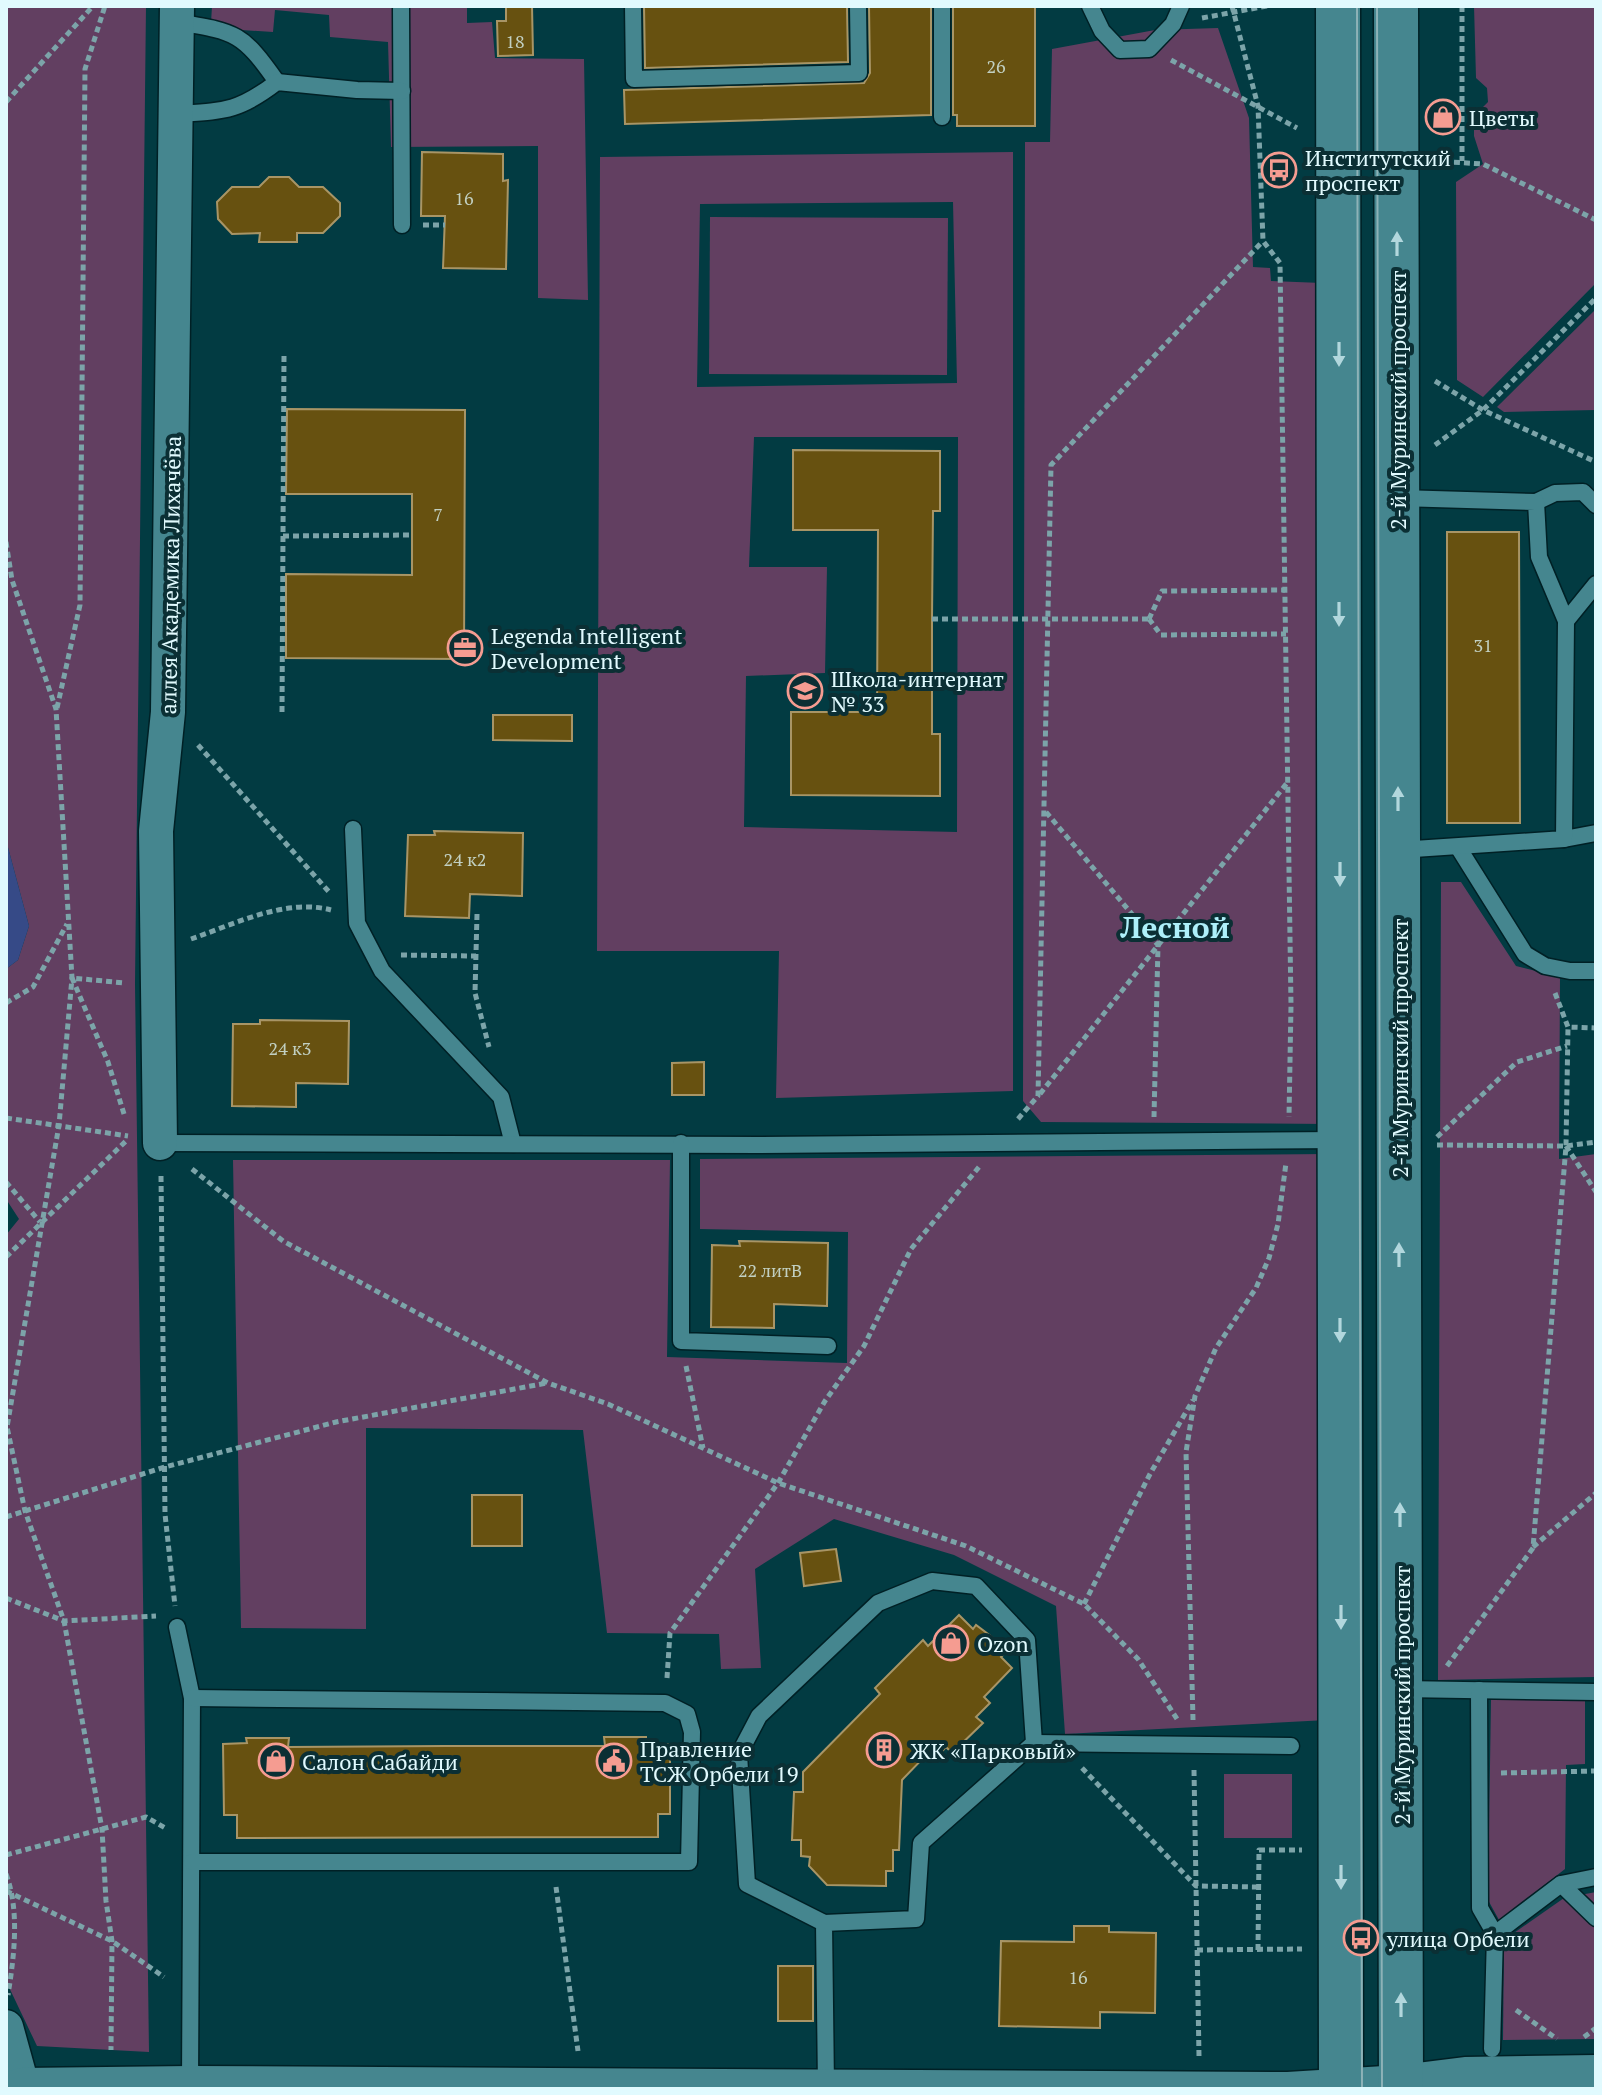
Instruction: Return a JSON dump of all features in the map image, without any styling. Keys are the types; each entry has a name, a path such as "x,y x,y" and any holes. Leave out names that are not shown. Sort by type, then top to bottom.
{"main road":[{"path":"1338,6 1341,2088"},
{"name":"2-й Муринский проспект","path":"1396,6 1399,850 1415,1689 1401,2086"}],"street":[{"name":"аллея Академика Лихачёва","path":"145,1140 158,983 156,831 168,712 177,14"},
{"path":"6,2027 16,2087 190,2083 1341,2088 1401,2086 1465,2074 1596,2072"}],"lane":[{"path":"401,6 402,225"},
{"path":"633,6 634,79 859,73 858,6"},
{"path":"942,6 942,117"},
{"path":"1090,6 1102,31 1120,50 1149,49 1173,24 1181,6"},
{"path":"177,14 225,30 252,46 277,82"},
{"path":"176,114 224,111 252,101 277,82 402,91"},
{"path":"1397,498 1536,502 1555,493 1583,492 1596,505"},
{"path":"1536,502 1539,557 1566,621 1564,839"},
{"path":"1566,621 1596,584"},
{"path":"353,829 357,923 382,971 501,1097 513,1144"},
{"path":"1399,850 1564,839 1596,833"},
{"path":"1458,847 1525,954 1545,966 1570,971 1596,971"},
{"path":"145,1140 513,1144 1340,1140"},
{"path":"681,1143 681,1341 828,1346"},
{"path":"1034,1743 1027,1640 976,1586 932,1581 878,1603 759,1716 739,1754 747,1884 824,1923 916,1919 921,1843 1034,1743 1291,1746"},
{"path":"176,1622 192,1698 190,2083"},
{"path":"1415,1689 1596,1692"},
{"path":"1479,1690 1480,1908 1495,1934 1492,2049"},
{"path":"192,1698 665,1703 687,1714 692,1732 689,1862 192,1862"},
{"path":"1495,1934 1561,1884 1596,1877"},
{"path":"1561,1884 1596,1918"},
{"path":"824,1923 826,2087"}],"path":[{"path":"6,102 93,6"},
{"path":"56,709 80,605 85,69 105,6"},
{"path":"1173,24 1233,9 1267,6"},
{"path":"1462,6 1462,161"},
{"path":"1233,9 1258,106 1263,241 1280,263"},
{"path":"1149,49 1297,128"},
{"path":"1433,161 1483,164 1596,220"},
{"path":"433,225 445,225"},
{"path":"1038,1096 1051,465 1263,241"},
{"path":"1434,445 1483,410 1596,298"},
{"path":"282,712 284,355"},
{"path":"1434,380 1483,410 1596,462"},
{"path":"283,536 412,535"},
{"path":"6,542 12,580 56,709 72,978 59,1125 7,1427 25,1511 64,1621 102,1829 106,1901 112,1941 111,2083"},
{"path":"1149,619 1162,591 1285,590"},
{"path":"932,619 1149,619"},
{"path":"1149,619 1161,635 1286,634"},
{"path":"168,712 357,923"},
{"path":"665,1703 670,1633 778,1483 825,1401 864,1346 911,1249 1038,1096 1288,782"},
{"path":"1045,810 1158,945 1153,1142"},
{"path":"158,950 289,907 314,905 337,911 357,923"},
{"path":"477,914 475,993 501,1097"},
{"path":"6,1003 33,987 68,923"},
{"path":"374,955 476,956"},
{"path":"1533,1548 1566,1146 1568,1027 1545,966"},
{"path":"72,978 158,983"},
{"path":"6,1598 64,1621 144,1615 176,1622 165,1514 165,1467 145,1140 72,978"},
{"path":"1568,1027 1596,1028"},
{"path":"1567,1046 1517,1062 1428,1145 1566,1146 1596,1142"},
{"path":"6,1118 145,1140 283,1241 548,1383 608,1404 778,1483 966,1546 1084,1604 1138,1659 1194,1745"},
{"path":"6,1257 41,1223 145,1140"},
{"path":"1566,1146 1596,1192"},
{"path":"6,1182 41,1223"},
{"path":"681,1341 703,1448"},
{"path":"6,1517 165,1467 336,1422 548,1383"},
{"path":"1084,1604 1150,1474 1195,1396"},
{"path":"1415,1689 1533,1548 1596,1493"},
{"path":"1059,1744 1196,1886 1258,1887"},
{"path":"1480,1773 1596,1771"},
{"path":"6,1855 146,1817 192,1843"},
{"path":"1258,1950 1259,1850 1304,1850"},
{"path":"553,1862 579,2060"},
{"path":"6,1874 13,1960 6,2006"},
{"path":"9,1891 112,1941 164,1975 164,1989"},
{"path":"1197,1950 1304,1949"},
{"path":"1493,1994 1558,2039"}],"shaded area":[{"path":"6,6 146,6 135,984 149,2052 37,2046 6,1981 6,1235 19,1219 6,1199 6,969 18,960 29,926 6,840"},
{"path":"212,6 467,6 467,23 492,22 495,58 584,59 588,300 538,298 538,146 391,147 388,42 330,37 329,15 275,10 273,32 241,30 211,23"},
{"path":"1474,6 1596,6 1596,283 1483,397 1457,380 1456,182 1483,164 1474,136 1474,116 1488,102 1487,88 1476,78"},
{"path":"1218,28 1249,118 1253,267 1270,268 1271,281 1322,283 1329,1124 1041,1122 1023,1101 1025,142 1050,142 1052,49 1155,30"},
{"path":"1013,152 1013,1091 776,1098 779,951 597,951 600,157","holes":["953,202 957,383 697,387 700,204","754,437 958,437 957,832 744,827 746,676 825,673 827,567 749,567"]},
{"path":"710,217 948,218 947,375 709,374"},
{"path":"1596,309 1596,410 1504,412 1497,407"},
{"path":"1441,882 1461,882 1516,966 1560,977 1559,1159 1596,1154 1596,1677 1438,1680"},
{"path":"1328,1154 1327,1720 1065,1734 1056,1606 954,1555 834,1519 755,1569 761,1668 721,1669 719,1634 607,1633 583,1430 366,1428 366,1629 241,1628 233,1160 670,1160 667,1357 847,1363 848,1232 700,1229 700,1159"},
{"path":"1491,1699 1585,1699 1585,1764 1566,1765 1565,1869 1499,1920 1488,1900"},
{"path":"1224,1774 1292,1774 1292,1838 1224,1838"},
{"path":"1596,1892 1596,2039 1503,2040 1504,1940 1564,1898"}],"water":[{"path":"6,840 29,926 18,960 6,969"}],"building":[{"path":"506,6 532,6 533,55 498,56 497,21 506,21"},
{"path":"644,6 847,6 848,62 645,68"},
{"path":"869,6 931,6 931,115 625,124 624,90 864,83 870,73"},
{"path":"953,6 1035,6 1035,126 957,126 957,115 953,115"},
{"path":"422,152 503,154 503,181 508,180 506,269 443,268 445,216 421,216"},
{"path":"269,177 289,177 299,187 323,187 340,203 340,216 323,233 297,233 297,242 259,242 260,233 232,234 218,219 217,202 232,187 259,187"},
{"path":"287,409 465,410 464,659 286,658 286,574 412,575 412,494 286,494"},
{"path":"793,450 940,451 940,511 933,511 932,734 940,734 940,796 791,795 791,712 877,712 878,530 793,530"},
{"path":"1447,532 1519,532 1520,823 1447,823"},
{"path":"493,715 572,715 572,741 493,740"},
{"path":"434,831 523,833 522,896 470,894 469,918 405,916 408,835 435,835"},
{"path":"260,1020 349,1021 348,1084 296,1083 296,1107 232,1106 233,1024 260,1024"},
{"path":"704,1062 704,1095 672,1095 672,1063"},
{"path":"739,1241 828,1243 827,1306 774,1304 774,1328 711,1327 712,1245 740,1246"},
{"path":"472,1495 522,1495 522,1546 472,1546"},
{"path":"836,1549 841,1581 804,1586 800,1553"},
{"name":"ЖК «Парковый»","path":"959,1615 973,1629 976,1625 992,1637 1005,1653 1001,1657 1012,1668 984,1697 990,1703 976,1717 983,1723 952,1753 946,1747 935,1759 928,1753 902,1780 899,1850 893,1850 893,1871 886,1871 886,1886 827,1885 809,1866 810,1857 801,1856 801,1840 792,1840 794,1792 803,1792 803,1772 880,1694 875,1688 923,1640 928,1646"},
{"path":"604,1737 646,1737 646,1744 670,1744 670,1814 658,1814 658,1837 237,1838 237,1815 224,1815 223,1744 247,1743 246,1738 289,1738 288,1747 605,1746"},
{"path":"1074,1926 1109,1926 1109,1932 1156,1933 1155,2013 1100,2012 1100,2028 999,2026 1001,1941 1074,1942"},
{"path":"778,1966 813,1966 813,2021 778,2021"}],"tram line":[{"path":"1357,6 1362,2089"},
{"path":"1377,6 1382,2089"}],"place":[{"name":"Цветы","path":"1443,117"},
{"name":"Институтский проспект","path":"1279,170"},
{"name":"Legenda Intelligent Development","path":"465,648"},
{"name":"Школа-интернат № 33","path":"805,691"},
{"name":"Ozon","path":"951,1643"},
{"name":"ЖК «Парковый»","path":"884,1750"},
{"name":"Салон Сабайди","path":"276,1761"},
{"name":"Правление ТСЖ Орбели 19","path":"614,1761"},
{"name":"улица Орбели","path":"1361,1938"}],"district":[{"name":"Лесной","path":"1175,927"}]}
